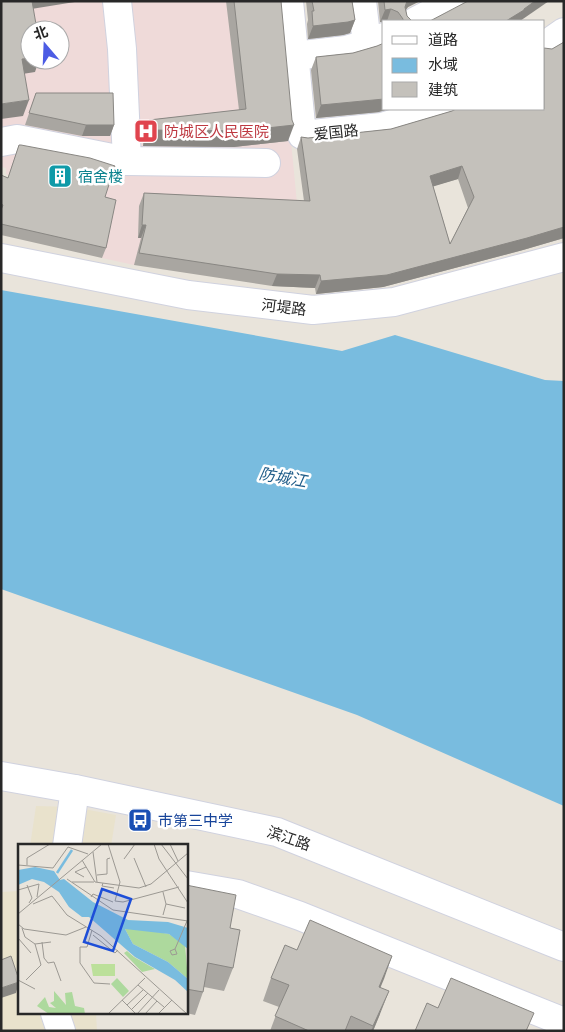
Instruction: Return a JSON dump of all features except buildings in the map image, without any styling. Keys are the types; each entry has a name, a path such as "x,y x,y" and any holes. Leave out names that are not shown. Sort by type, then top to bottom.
{"street":[{"path":"117,1 122,49 127,161"},
{"name":"爱国路","path":"289,1 302,135 382,127 440,110"},
{"path":"294,56 346,50 376,40 362,1"},
{"path":"418,20 455,1"},
{"path":"545,45 564,32"},
{"path":"1,142 17,139 127,161 266,162"},
{"name":"河堤路","path":"1,258 188,295 314,310 394,302 564,256"},
{"name":"滨江路","path":"1,776 75,789 277,832 564,948"},
{"path":"67,844 75,789"},
{"path":"188,885 238,894 300,916 564,1022"},
{"path":"55,1014 61,1031"}],"shaded area":[{"name":"防城区人民医院","path":"1,1 275,1 298,214 134,265 102,258 112,211 9,183 6,168 1,167"},
{"path":"36,806 73,807 116,815 111,844 30,844"},
{"path":"18,891 18,1014 96,1014 97,1031 1,1031 1,892"}],"water":[{"name":"防城江","path":"1,290 342,351 395,335 545,380 564,381 564,806 357,715 1,589"}],"place":[{"name":"防城区人民医院","path":"146,131"},
{"name":"宿舍楼","path":"60,176"},
{"name":"巿第三中学","path":"140,820"}]}
